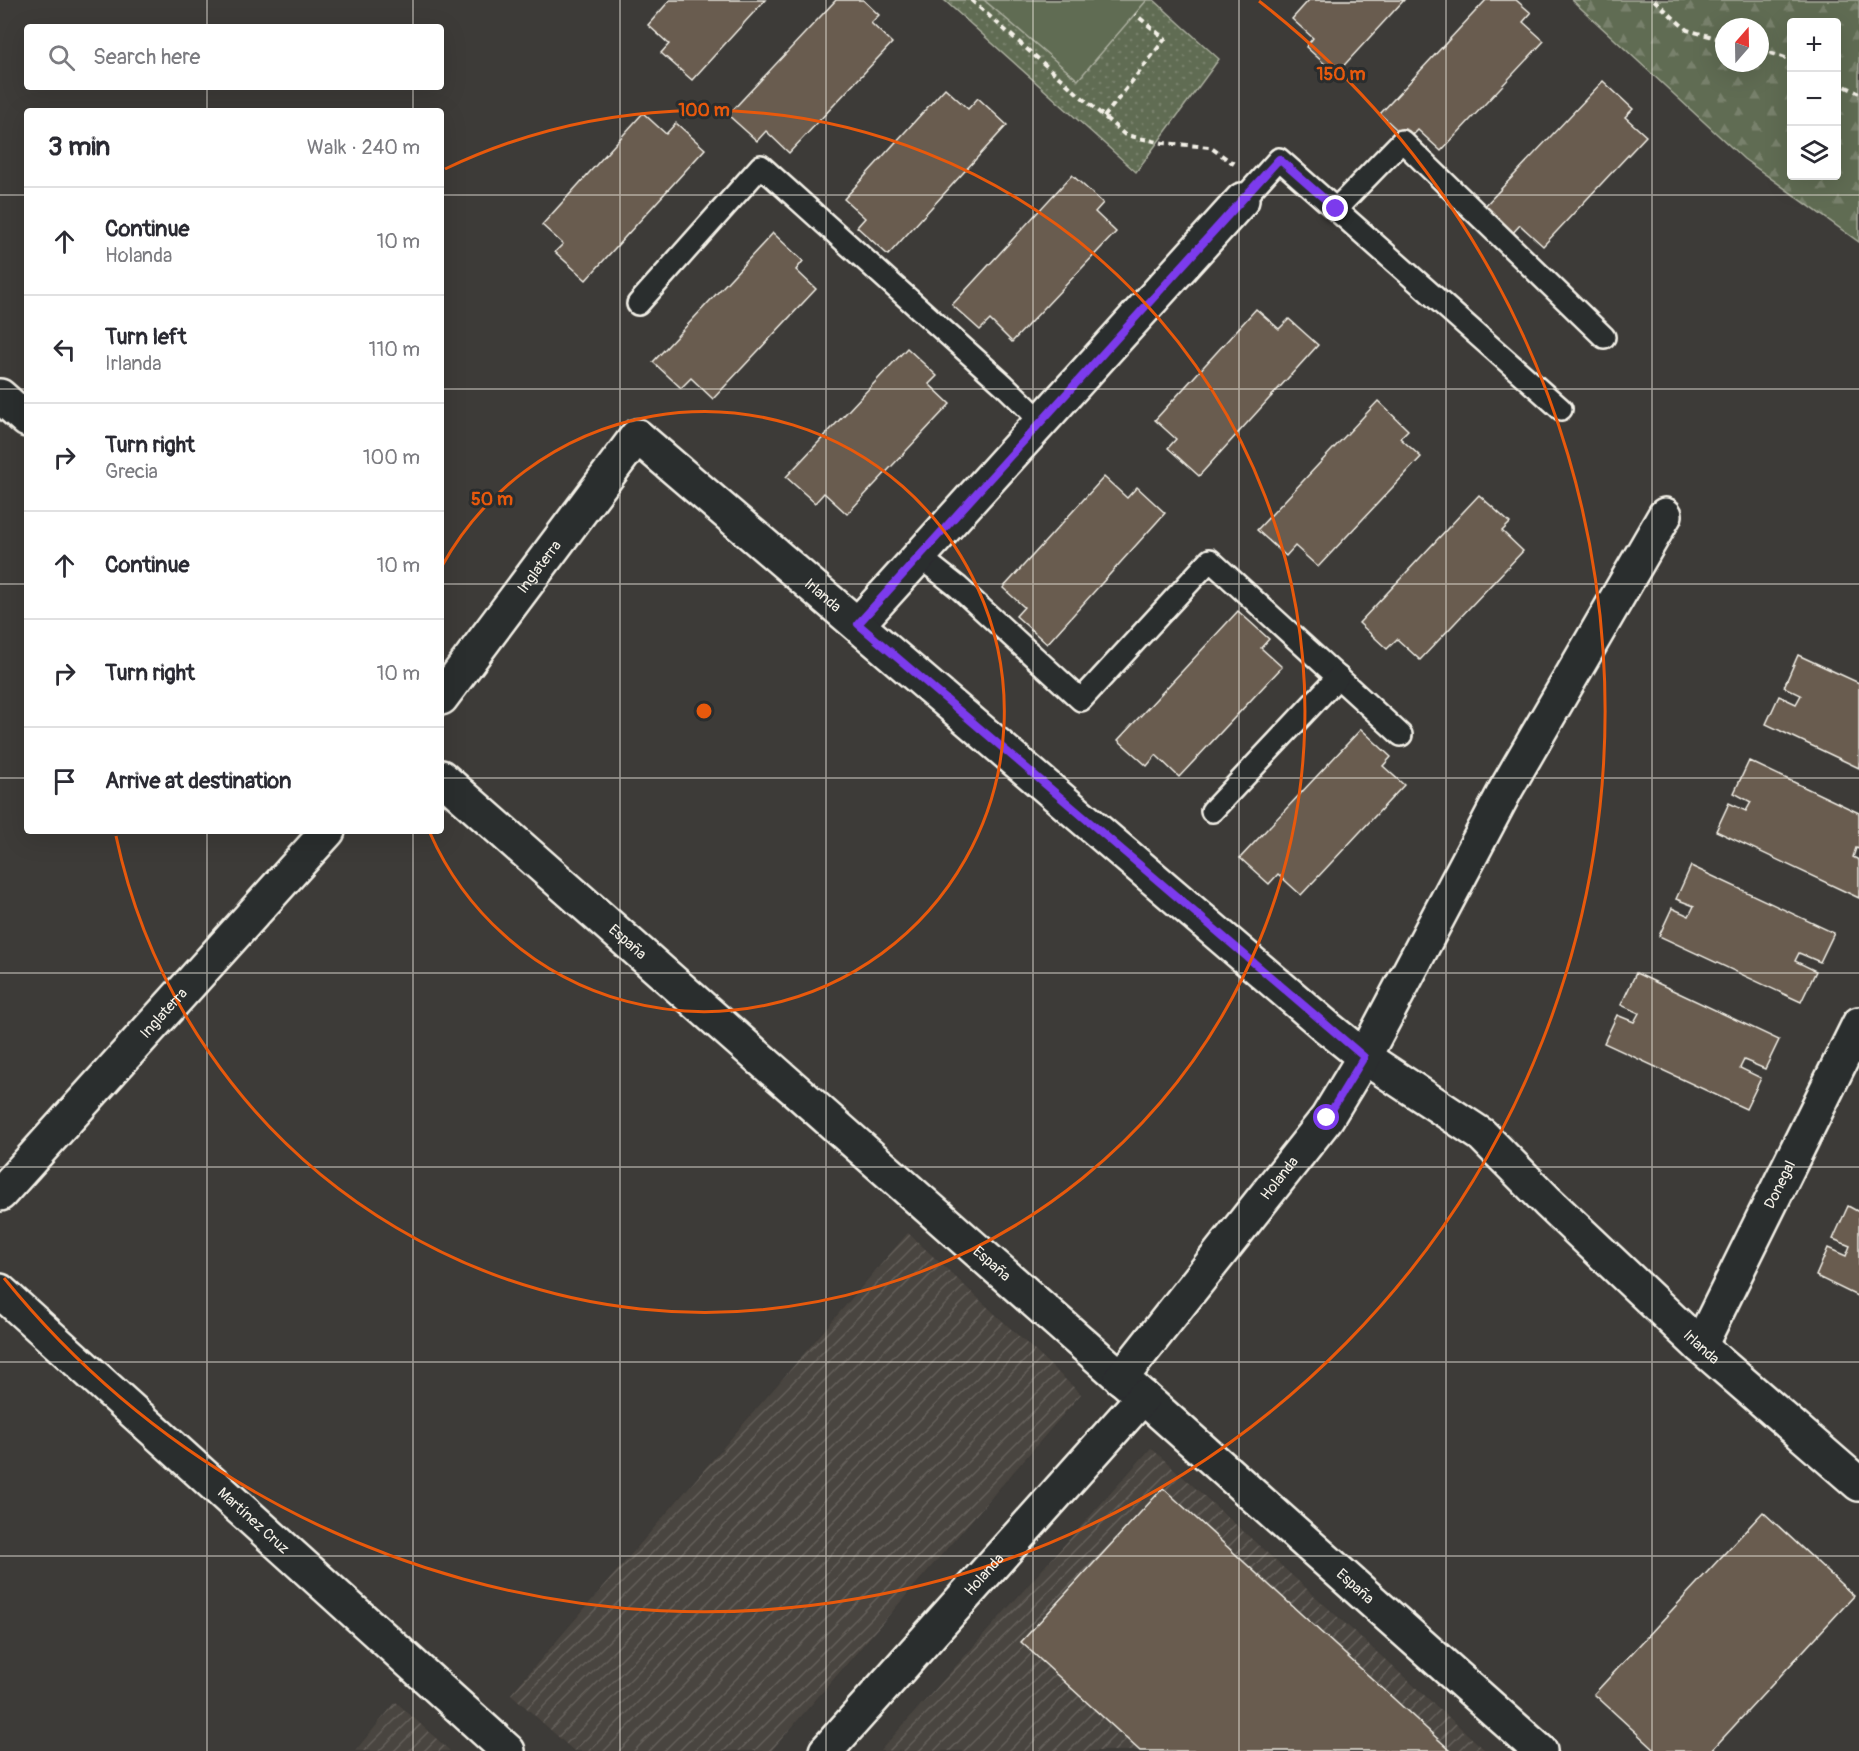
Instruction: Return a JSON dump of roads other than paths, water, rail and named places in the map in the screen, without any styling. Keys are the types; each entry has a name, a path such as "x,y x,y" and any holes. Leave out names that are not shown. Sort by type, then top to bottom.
{"street":[{"path":"858,624 1251,191"},
{"path":"0,396 24,417"},
{"name":"Irlanda","path":"637,435 1364,1057 1482,1134 1548,1202 1700,1346 1859,1484"},
{"name":"Inglaterra","path":"444,694 637,435"},
{"name":"Holanda","path":"826,1751 1132,1388 1327,1118 1364,1057 1506,789 1665,515"},
{"name":"España","path":"444,780 1540,1751"},
{"name":"Inglaterra","path":"0,1194 325,834"},
{"name":"Donegal","path":"1700,1346 1859,1024"},
{"name":"Martínez Cruz","path":"0,1291 508,1751"}],"lane":[{"path":"1336,209 1402,141 1604,337"},
{"path":"1251,191 1279,159 1561,409"},
{"path":"638,304 761,166 1042,422"},
{"path":"920,557 958,587 1081,700 1210,560 1401,735"},
{"path":"1212,810 1338,677"}]}
